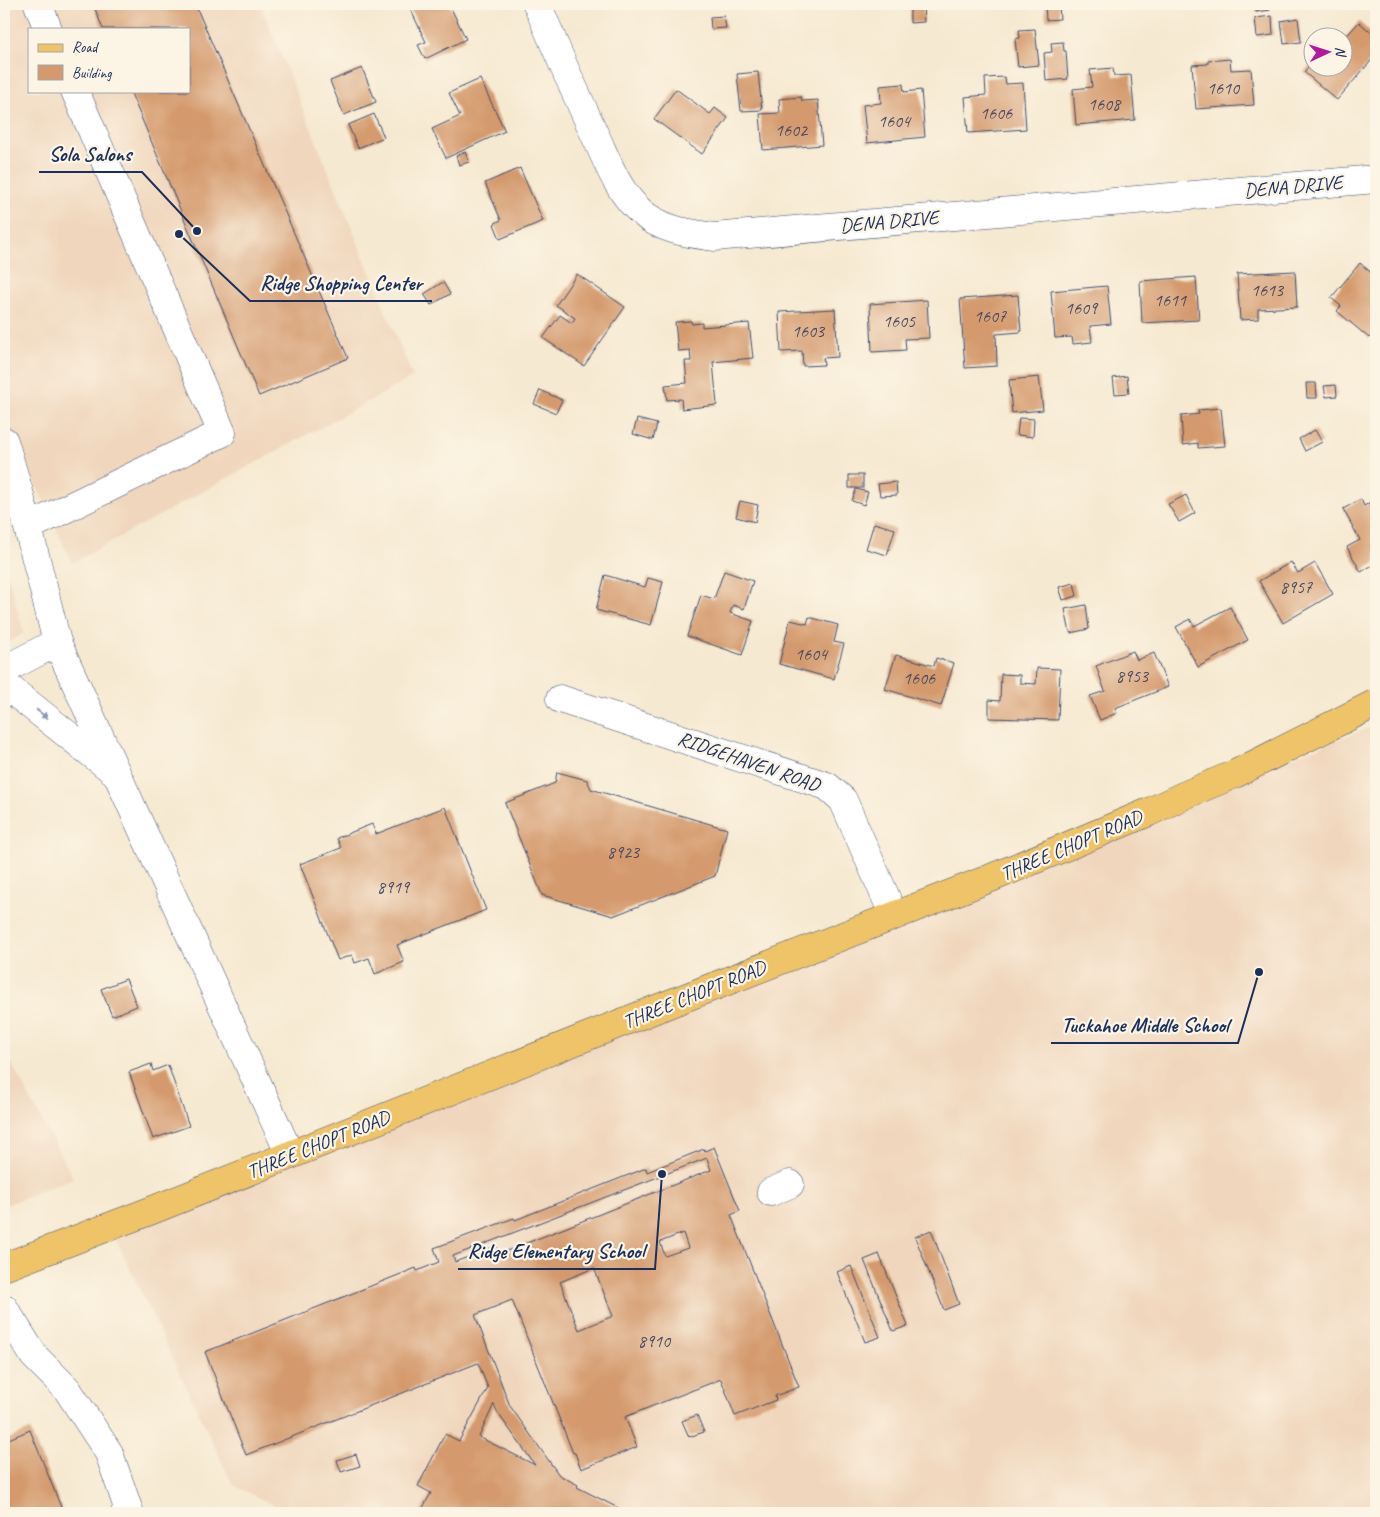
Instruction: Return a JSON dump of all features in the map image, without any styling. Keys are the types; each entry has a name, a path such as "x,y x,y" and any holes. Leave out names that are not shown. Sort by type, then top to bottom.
{"main road":[{"name":"THREE CHOPT ROAD","path":"4,1267 110,1227 1070,845 1235,774 1376,703"}],"street":[{"path":"38,4 48,28"},
{"name":"DENA DRIVE","path":"537,4 560,59 622,190 640,211 658,224 682,233 714,237 1376,179"},
{"path":"28,527 222,433 75,92"},
{"path":"4,441 57,642 290,1155"},
{"path":"4,670 57,642"},
{"path":"4,684 116,773"},
{"name":"RIDGEHAVEN ROAD","path":"560,699 827,786 843,800 894,916"},
{"path":"4,1308 34,1356 67,1389 109,1453 129,1511 125,1513"}],"shaded area":[{"path":"4,4 260,4 413,377 72,563 4,415"},
{"path":"4,561 24,633 4,645"},
{"path":"1376,725 1376,1513 289,1513 233,1485 110,1227 1149,812"},
{"path":"4,1050 73,1178 4,1206"}],"building":[{"path":"93,4 195,4 348,358 259,396 130,92 190,92 190,28 103,28"},
{"path":"408,4 449,4 466,39 425,59 418,45 426,42"},
{"path":"910,4 923,4 924,22 910,23"},
{"path":"1045,4 1059,4 1060,19 1046,20"},
{"path":"1255,4 1269,4 1270,10 1256,12"},
{"path":"724,16 726,28 711,29 710,17"},
{"path":"1272,16 1273,35 1257,37 1255,18"},
{"path":"1298,18 1301,42 1284,44 1281,21"},
{"path":"1359,22 1376,37 1376,55 1337,100 1311,78 1352,78 1352,30"},
{"path":"1035,29 1039,65 1018,67 1015,39 1020,38 1019,30"},
{"path":"1063,42 1064,51 1066,51 1068,79 1046,81 1044,53 1052,52 1051,43"},
{"path":"1230,59 1231,70 1251,69 1254,105 1196,109 1192,65 1208,64 1208,61"},
{"path":"362,68 376,102 344,115 330,81"},
{"path":"1113,68 1114,76 1131,75 1135,120 1076,125 1073,89 1092,87 1090,70"},
{"path":"758,72 762,110 741,111 737,74"},
{"path":"1005,77 1006,84 1023,83 1026,129 968,133 965,97 986,95 985,78"},
{"path":"480,79 505,131 446,158 432,129 460,116 449,93"},
{"path":"903,84 904,92 921,90 925,137 867,143 863,105 881,103 880,86"},
{"path":"676,89 710,114 715,108 728,118 702,154 654,119"},
{"path":"801,97 802,101 818,100 822,145 763,150 760,114 780,113 779,99"},
{"path":"374,114 384,137 358,148 348,125"},
{"path":"465,152 469,162 459,165 456,156"},
{"path":"520,168 543,221 500,239 494,224 501,220 485,183"},
{"path":"1360,263 1376,277 1376,329 1369,338 1337,311 1341,306 1331,298"},
{"path":"1295,271 1297,307 1258,309 1258,319 1240,320 1237,274"},
{"path":"577,274 625,307 584,366 543,338 560,315 572,323 575,318 556,305"},
{"path":"1196,277 1199,320 1142,323 1140,281"},
{"path":"443,282 450,294 431,305 424,294"},
{"path":"1107,286 1111,324 1090,326 1092,342 1073,344 1072,337 1055,338 1051,291"},
{"path":"1018,295 1021,332 996,334 997,366 965,368 960,299"},
{"path":"927,300 929,338 905,339 906,350 872,352 870,304"},
{"path":"835,309 838,357 823,358 824,365 803,366 802,351 781,352 779,312"},
{"path":"691,321 692,324 702,323 702,327 749,323 753,358 713,362 717,405 682,409 681,399 667,400 665,385 687,383 685,361 691,361 690,350 678,351 675,322"},
{"path":"1127,376 1129,393 1115,394 1113,378"},
{"path":"1039,377 1043,410 1012,413 1009,380"},
{"path":"1306,383 1316,383 1317,398 1307,398"},
{"path":"1336,385 1337,396 1326,397 1324,386"},
{"path":"540,390 562,400 556,413 534,404"},
{"path":"1221,408 1225,446 1198,448 1198,443 1183,445 1181,416 1199,414 1198,410"},
{"path":"1019,418 1034,419 1033,437 1017,435"},
{"path":"637,419 657,424 653,440 633,434"},
{"path":"1315,430 1322,442 1305,451 1299,439"},
{"path":"849,475 863,475 863,488 849,488"},
{"path":"896,482 897,495 880,496 878,484"},
{"path":"856,489 868,492 864,505 852,501"},
{"path":"1186,495 1195,513 1179,522 1168,504"},
{"path":"1361,499 1364,506 1376,499 1376,563 1361,572 1347,547 1360,540 1343,509"},
{"path":"740,501 758,505 755,522 736,517"},
{"path":"874,523 895,529 887,555 866,549"},
{"path":"1291,562 1298,573 1315,563 1333,594 1283,623 1259,581"},
{"path":"724,571 753,581 744,609 733,605 730,613 753,621 742,655 687,636 701,595 714,599"},
{"path":"605,575 645,587 648,578 663,582 651,625 596,610"},
{"path":"1074,583 1077,596 1063,600 1059,587"},
{"path":"1086,605 1089,629 1070,633 1065,609"},
{"path":"1230,607 1248,640 1198,667 1176,627 1190,619 1194,626"},
{"path":"809,617 838,625 834,642 844,644 834,679 779,664 790,620 807,624"},
{"path":"1133,651 1137,660 1154,653 1168,687 1115,708 1117,713 1100,720 1090,696 1105,691 1096,666"},
{"path":"896,655 934,666 936,658 954,663 941,706 885,689"},
{"path":"1037,668 1060,669 1058,720 989,718 989,700 1000,701 1001,674 1020,675 1020,683 1036,684"},
{"path":"557,772 587,780 591,789 727,829 715,876 613,916 542,895 505,803 555,783"},
{"path":"445,807 486,910 397,945 404,962 375,974 369,958 355,963 352,955 338,960 300,864 341,848 337,838 372,824 376,834"},
{"path":"126,979 137,1006 112,1016 101,989"},
{"path":"151,1064 153,1071 168,1065 189,1126 153,1139 129,1072"},
{"path":"714,1147 740,1211 731,1215 799,1387 775,1396 776,1400 735,1416 721,1379 625,1417 637,1447 581,1469 512,1300 475,1315 510,1406 559,1475 578,1485 577,1487 622,1510 621,1513 420,1513 431,1493 418,1486 445,1434 459,1441 488,1388 478,1363 246,1455 205,1352 416,1268 417,1271 439,1262 434,1248 514,1218 515,1220 646,1168 647,1172 704,1149 705,1151","holes":["707,1158 711,1170 499,1254 496,1246 455,1262 453,1256","683,1233 688,1248 665,1256 660,1242","594,1268 613,1316 579,1330 560,1282","494,1404 497,1412 535,1465 479,1437"]},
{"path":"931,1230 959,1304 944,1310 915,1237"},
{"path":"879,1254 908,1326 893,1331 864,1260"},
{"path":"851,1266 880,1337 865,1342 837,1272"},
{"path":"697,1415 704,1432 689,1437 682,1421"},
{"path":"30,1430 63,1512 4,1513 4,1441"},
{"path":"356,1454 360,1466 341,1472 337,1460"}],"place":[{"name":"Sola Salons","path":"197,231"},
{"name":"Ridge Shopping Center","path":"179,234"},
{"name":"Tuckahoe Middle School","path":"1259,972"},
{"name":"Ridge Elementary School","path":"662,1174"}]}
